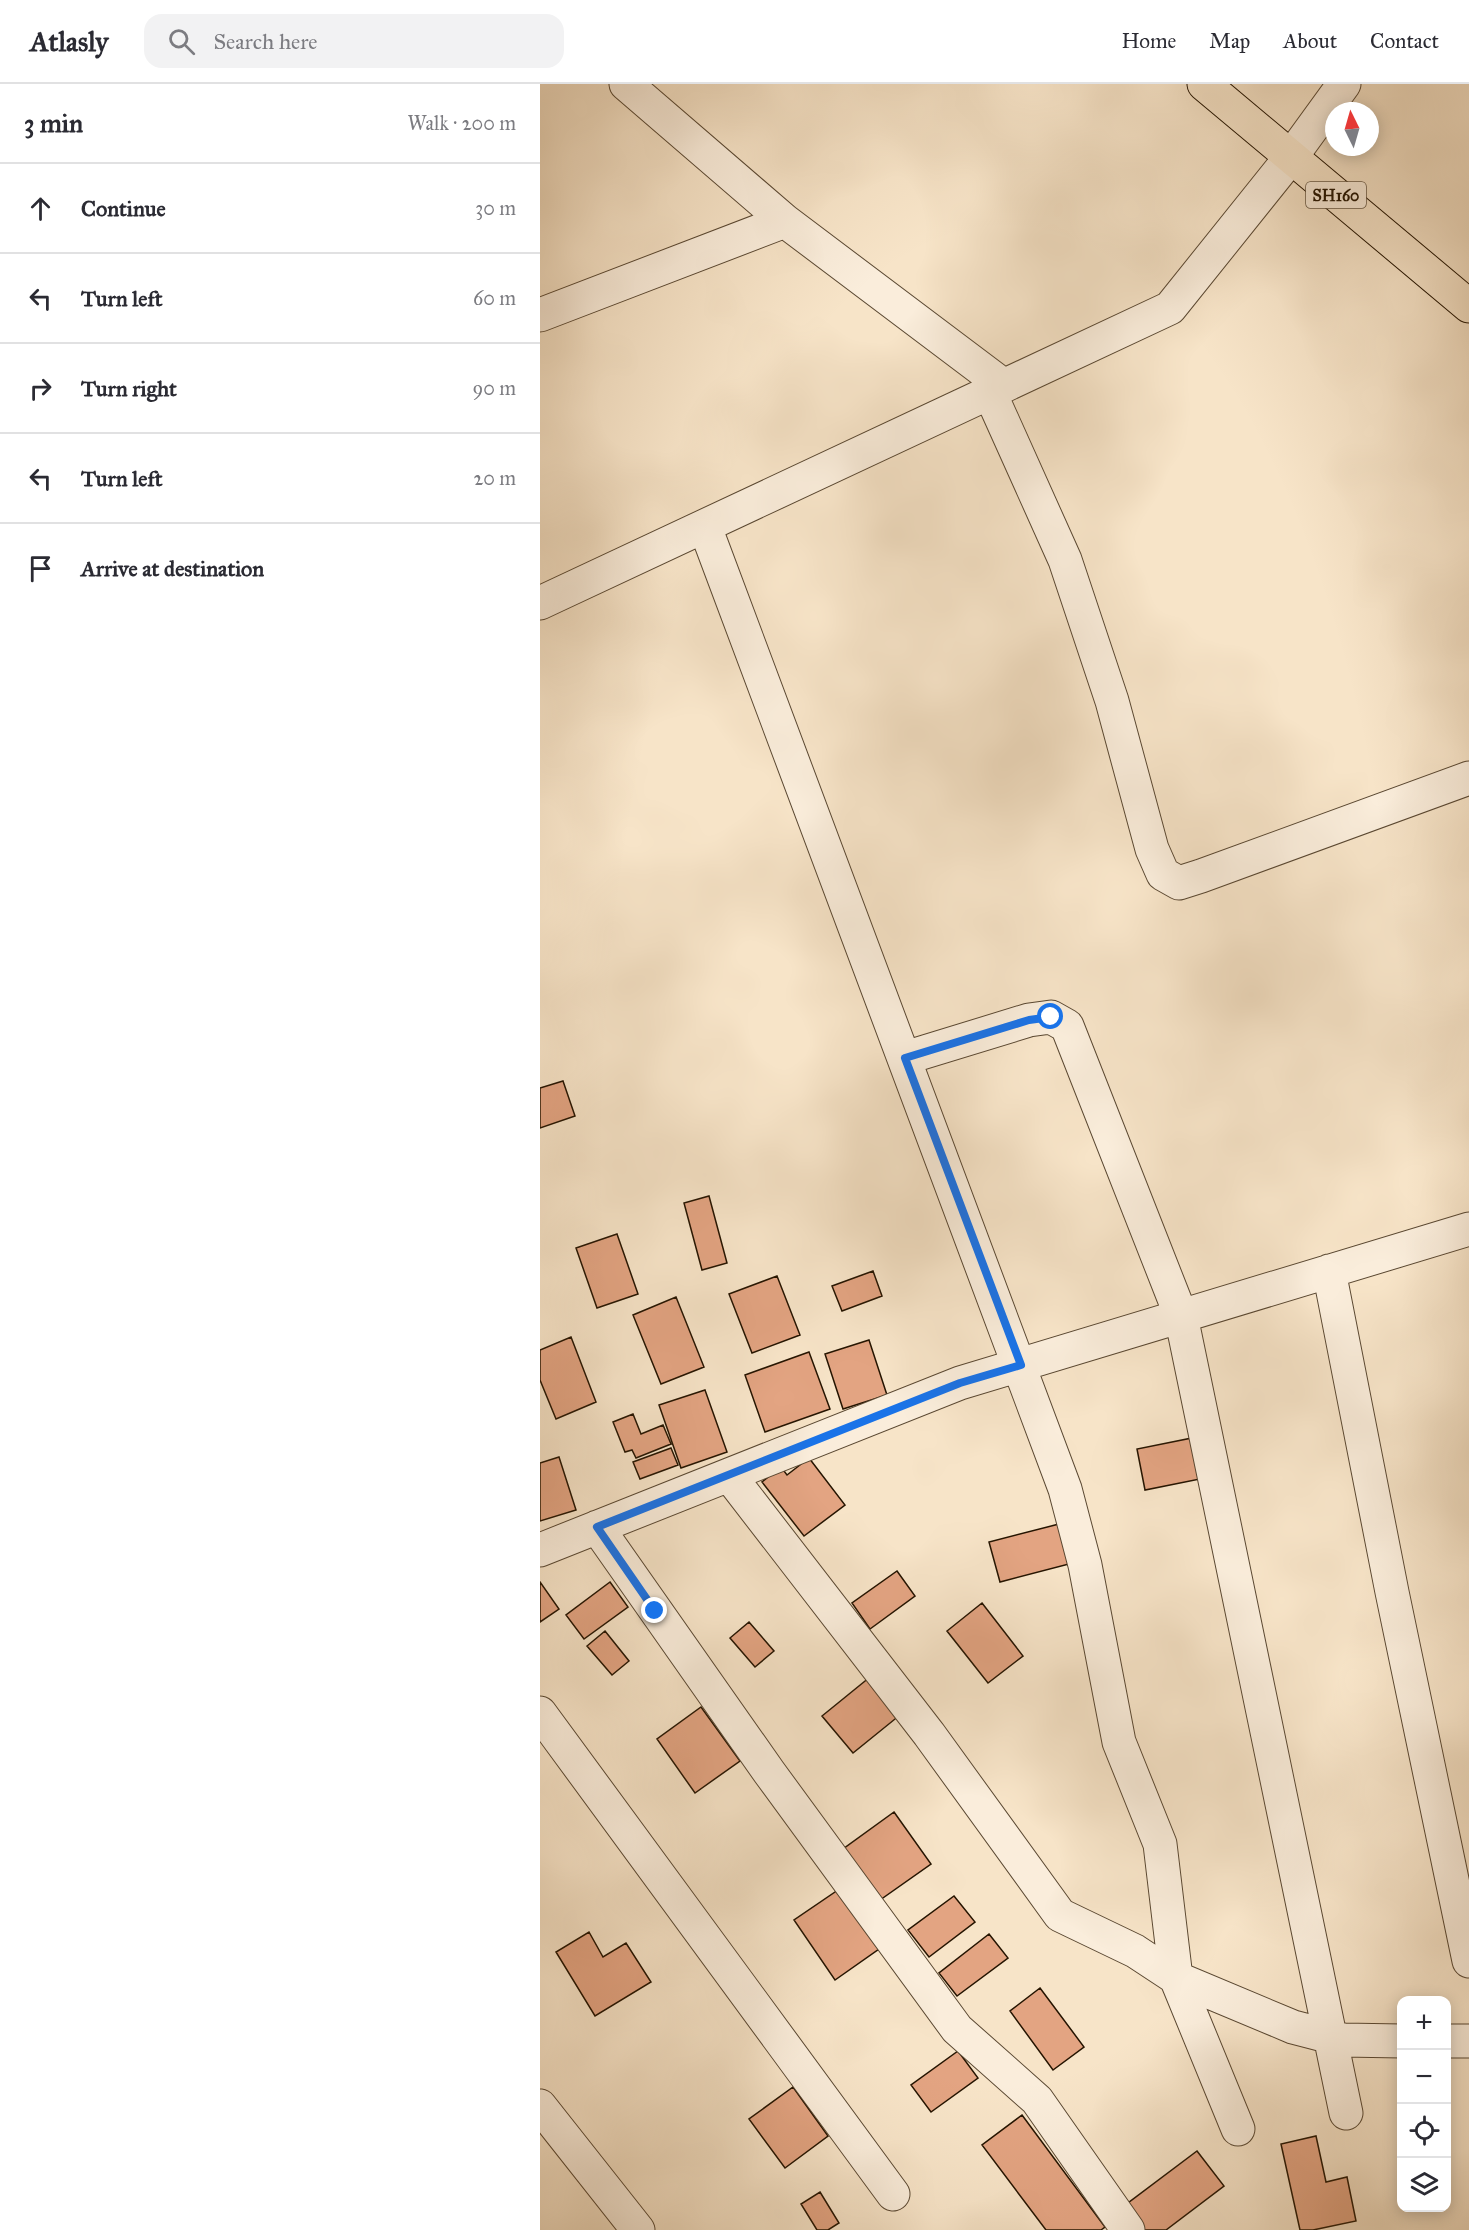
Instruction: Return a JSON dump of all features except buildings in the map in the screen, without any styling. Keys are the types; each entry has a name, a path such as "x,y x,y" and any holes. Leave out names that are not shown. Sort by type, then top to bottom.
{"main road":[{"name":"SH160","path":"1204,84 1469,306"}],"street":[{"path":"626,84 785,221 997,389 1065,560 1112,701 1152,849 1163,874 1179,883 1202,876 1469,778"},
{"path":"540,603 1170,308 1291,157 1344,84"},
{"path":"540,315 785,221"},
{"path":"705,527 1021,1365 1065,1489 1085,1565 1119,1742 1160,1844 1176,1978 1238,2129"},
{"path":"905,1058 1029,1020 1051,1017 1068,1026 1181,1316 1346,2113"},
{"path":"540,1550 960,1383 1329,1272 1468,1236"},
{"path":"1329,1272 1392,1592 1469,1961"},
{"path":"729,1475 929,1734 1060,1916 1135,1951 1176,1978 1293,2026 1342,2040 1397,2041"},
{"path":"597,1527 769,1772 957,2029 1037,2100 1128,2230"},
{"path":"540,1713 893,2194"},
{"path":"1451,2041 1469,2041"},
{"path":"540,2106 638,2230"}],"route":[{"path":"655,1611 597,1527 960,1383 1021,1365 905,1058 1029,1020 1051,1017"}]}
